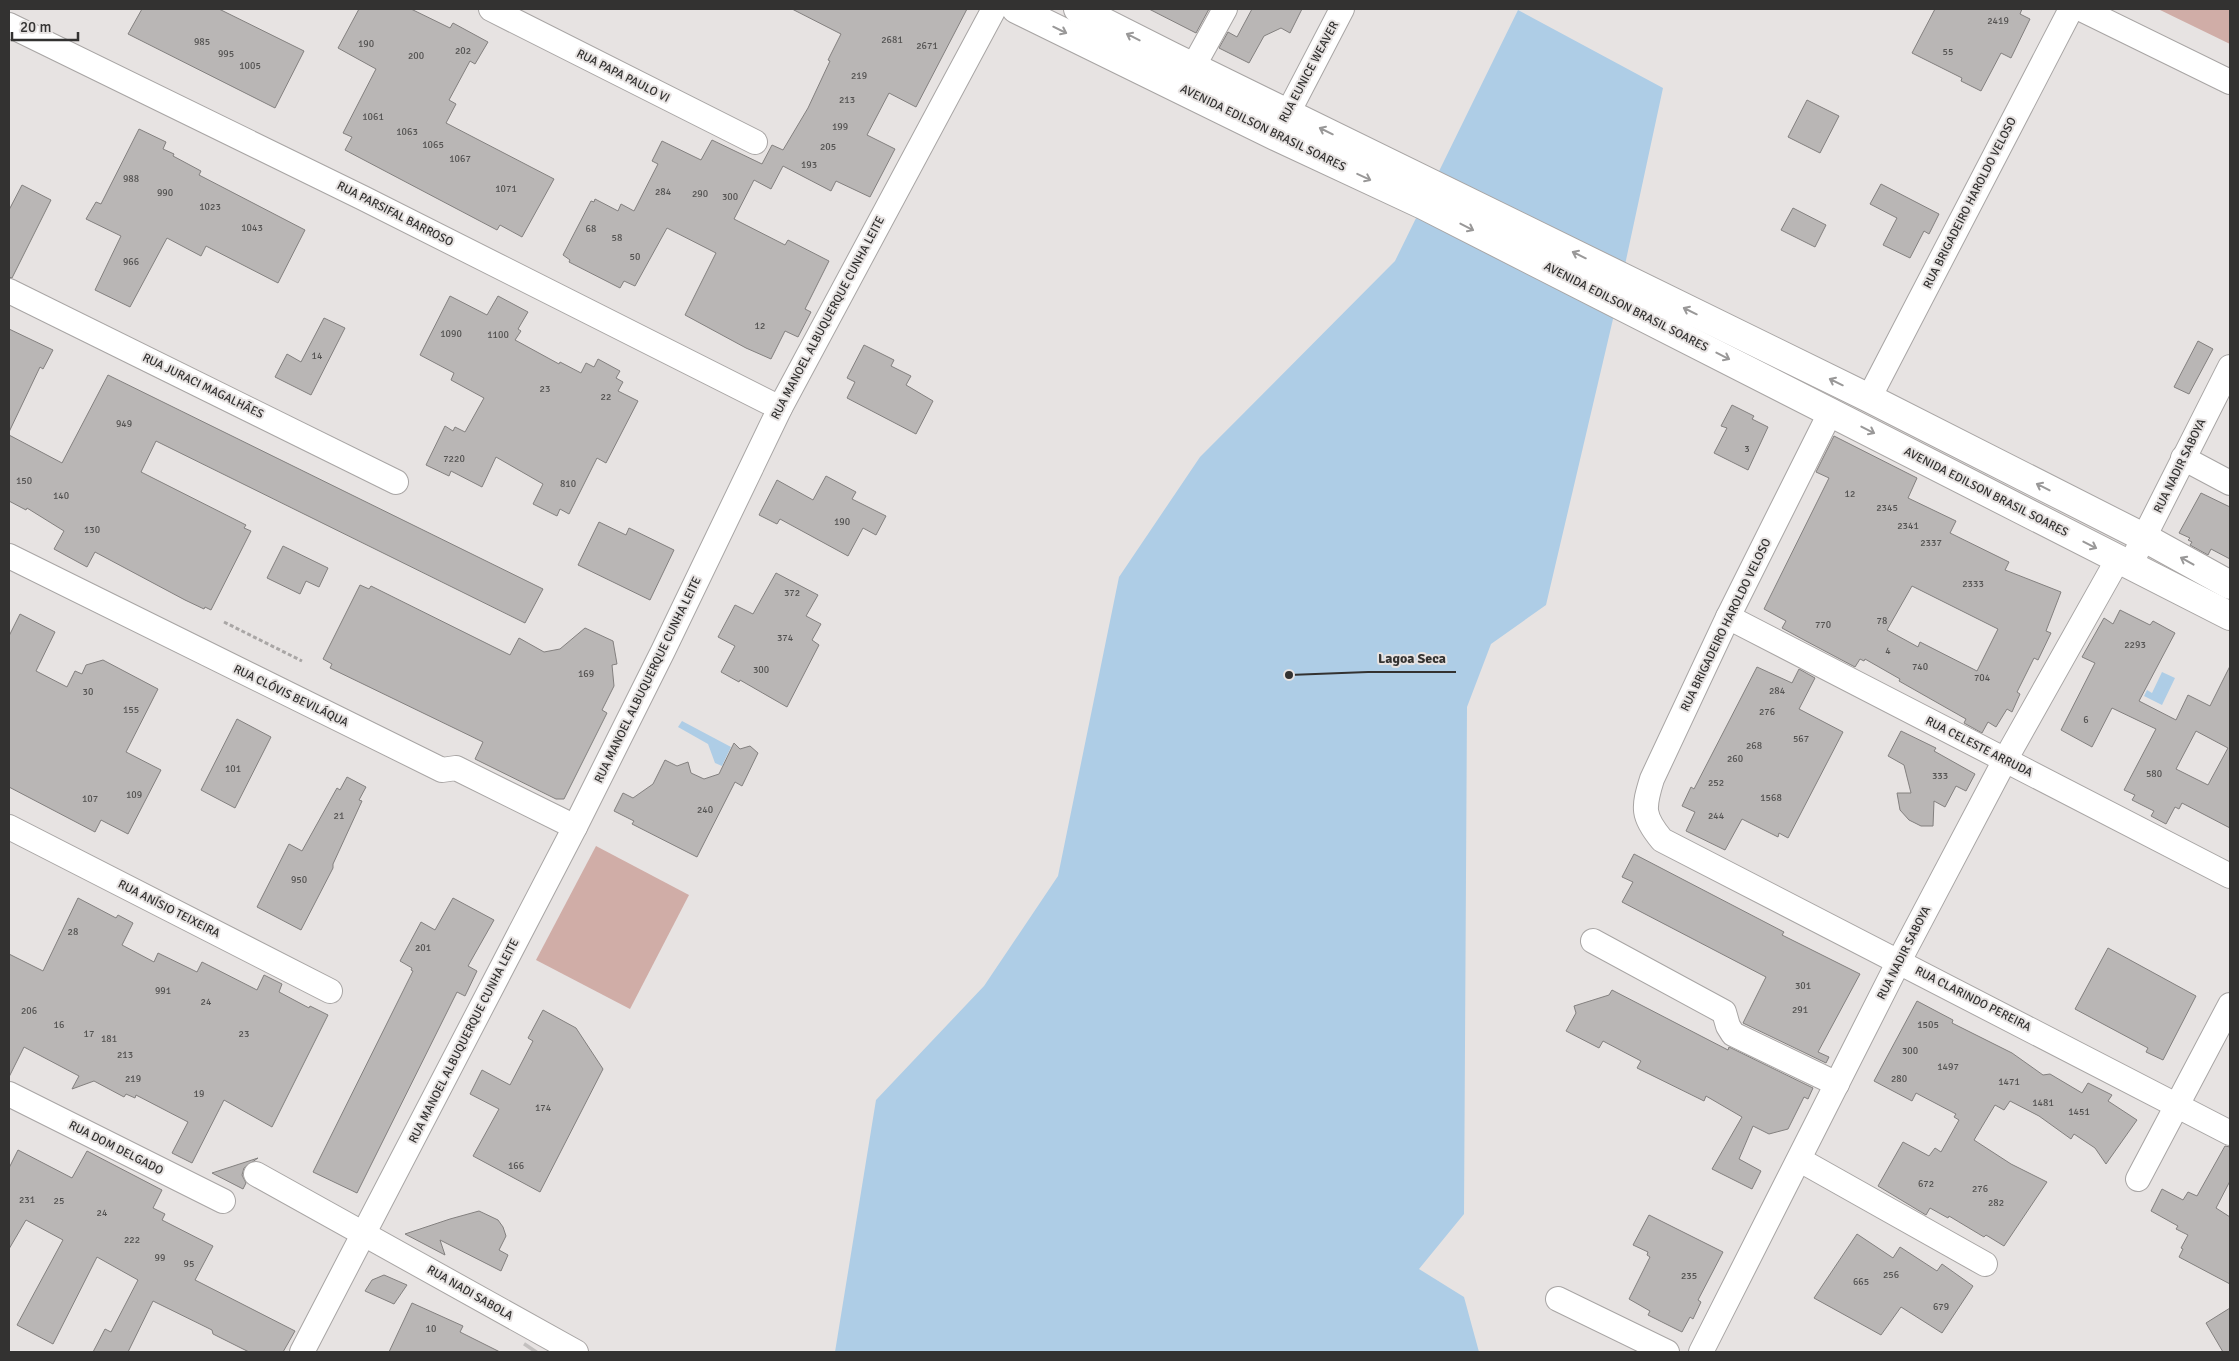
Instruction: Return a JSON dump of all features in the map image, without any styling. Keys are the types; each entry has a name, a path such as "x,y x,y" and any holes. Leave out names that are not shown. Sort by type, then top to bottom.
{"main road":[{"name":"AVENIDA EDILSON BRASIL SOARES","path":"1016,9 1175,67 1288,112 1617,302 2230,616"},
{"name":"AVENIDA EDILSON BRASIL SOARES","path":"1078,9 1175,67 1275,136 1428,194 1623,276 2145,538 2230,585"}],"street":[{"name":"RUA PAPA PAULO VI","path":"491,9 756,142"},
{"name":"RUA MANOEL ALBUQUERQUE CUNHA LEITE","path":"302,1352 575,827 663,651 780,408 994,9"},
{"path":"1175,67 1225,9"},
{"name":"RUA EUNICE WEAVER","path":"1275,136 1342,9"},
{"name":"RUA BRIGADEIRO HAROLDO VELOSO","path":"1869,398 2071,9"},
{"path":"2081,9 2230,82"},
{"name":"RUA PARSIFAL BARROSO","path":"9,25 363,198 780,408"},
{"name":"RUA JURACI MAGALHÃES","path":"9,291 396,482"},
{"name":"RUA NADIR SABOYA","path":"1701,1352 1800,1160 1899,961 2005,760 2124,562 2145,538 2183,458 2230,367"},
{"name":"RUA BRIGADEIRO HAROLDO VELOSO","path":"1662,840 1646,816 1646,798 1652,779 1728,617 1830,411"},
{"path":"2183,458 2230,482"},
{"name":"RUA CLÓVIS BEVILÁQUA","path":"9,556 442,770 456,768 575,827"},
{"name":"RUA CELESTE ARRUDA","path":"1728,617 2230,876"},
{"name":"RUA ANÍSIO TEIXEIRA","path":"9,827 330,991"},
{"name":"RUA CLARINDO PEREIRA","path":"1662,840 2230,1133"},
{"path":"1593,941 1724,1012 1728,1026 1733,1034 1837,1084"},
{"path":"2138,1179 2230,1005"},
{"name":"RUA DOM DELGADO","path":"9,1094 223,1201"},
{"path":"1800,1160 1986,1264"},
{"path":"256,1174 365,1232"},
{"name":"RUA NADI SABOLA","path":"365,1232 553,1346"},
{"path":"1558,1299 1667,1352"}],"path":[{"path":"224,622 302,661"}],"shaded area":[{"path":"2158,9 2230,9 2230,44"},
{"path":"596,846 689,895 630,1009 536,960"}],"water":[{"path":"1518,10 1663,88 1617,302 1546,605 1491,644 1467,707 1464,1214 1419,1269 1464,1297 1479,1352 835,1352 876,1100 984,986 1058,876 1119,577 1200,457 1395,261"},
{"path":"2162,672 2175,678 2162,705 2144,696 2147,690 2152,693"},
{"path":"682,721 731,747 722,766 715,763 708,744 678,727"}],"building":[{"path":"142,9 219,9 304,51 275,108 128,34"},
{"path":"359,9 411,9 450,28 453,23 488,42 475,64 470,61 449,100 456,104 446,123 554,179 522,237 500,225 497,230 345,150 352,137 343,133 376,69 338,48"},
{"path":"792,9 967,9 916,107 889,93 867,135 895,149 870,197 836,181 831,191 783,166 771,189 754,180 734,219 785,245 788,240 829,261 805,309 811,312 798,337 785,331 771,359 746,348 685,315 716,253 667,228 635,286 624,281 620,288 569,262 570,260 563,255 591,201 594,202 595,199 618,211 621,204 634,211 658,164 652,161 662,141 701,160 712,140 762,164 772,145 783,150 808,108 841,34"},
{"path":"1149,9 1209,9 1196,33"},
{"path":"1252,9 1302,9 1290,33 1281,28 1264,36 1249,63 1219,48 1228,32 1237,37"},
{"path":"1935,9 2022,9 2020,14 2030,19 2011,58 2001,53 1981,91 1961,81 1962,78 1912,53"},
{"path":"1807,100 1839,116 1820,153 1788,137"},
{"path":"139,129 166,142 163,149 201,171 199,175 305,230 278,283 206,246 201,256 167,238 130,307 95,290 121,236 86,219 96,202 101,204"},
{"path":"1881,184 1939,214 1929,234 1924,231 1910,258 1883,245 1897,218 1870,204"},
{"path":"22,185 51,200 12,278 9,277 9,210"},
{"path":"1793,208 1826,225 1815,247 1781,230"},
{"path":"450,296 487,315 498,296 528,312 518,329 521,331 515,340 559,364 560,362 581,373 586,363 594,367 598,359 620,371 616,378 623,382 618,391 638,401 606,463 597,458 569,514 560,509 557,516 533,504 543,484 496,457 482,487 451,471 449,476 426,465 445,426 453,431 455,427 465,432 484,398 451,380 454,373 420,355"},
{"path":"324,318 345,328 311,395 275,377 287,354 301,362"},
{"path":"9,329 53,350 43,369 40,367 9,432"},
{"path":"2198,341 2213,349 2189,394 2174,387"},
{"path":"864,345 894,360 891,366 911,376 906,385 933,401 916,434 847,398 855,382 847,378"},
{"path":"108,375 543,589 525,623 156,441 141,472 246,525 244,528 251,531 211,610 205,607 204,609 185,600 95,552 87,567 54,549 64,531 27,508 26,510 9,501 9,435 62,463"},
{"path":"1732,405 1754,416 1752,419 1768,427 1748,470 1714,453 1727,428 1721,426"},
{"path":"1834,436 1917,478 1908,498 1956,521 1950,533 2009,562 2005,570 2061,592 2046,631 2051,633 2038,660 2034,658 2017,692 2020,694 2012,712 2007,709 1996,727 1988,722 1982,733 1964,723 1966,719 1899,681 1900,679 1865,659 1864,661 1860,659 1855,667 1782,628 1786,621 1764,609 1829,478 1816,472","holes":["1912,586 1998,629 1977,671 1920,642 1918,647 1887,630"]},
{"path":"826,476 856,492 852,499 886,516 876,535 863,528 848,556 780,519 777,524 759,515 777,480 813,500"},
{"path":"2201,493 2230,507 2230,559 2211,549 2208,555 2190,545 2192,542 2188,540 2190,538 2179,533"},
{"path":"599,522 626,535 629,528 674,550 650,600 578,565"},
{"path":"283,546 328,568 319,587 306,581 300,594 267,578"},
{"path":"776,573 818,595 806,616 821,624 812,640 819,645 787,707 740,680 739,682 721,672 735,646 718,637 735,605 753,614"},
{"path":"360,585 369,589 371,586 510,655 519,638 544,652 560,649 585,628 613,641 617,664 612,665 614,686 602,710 607,713 564,799 556,799 475,759 483,742 330,668 332,664 323,659"},
{"path":"2120,610 2150,625 2153,621 2175,633 2139,701 2176,720 2188,695 2210,706 2230,666 2230,828 2182,803 2179,809 2175,807 2166,824 2151,816 2154,811 2132,800 2135,795 2124,790 2156,729 2112,708 2092,747 2061,730 2095,663 2082,657 2104,618 2113,624","holes":["2196,731 2228,748 2208,785 2176,769"]},
{"path":"20,614 55,632 36,671 67,687 75,671 82,674 86,665 103,660 158,689 126,752 161,770 128,834 101,820 95,832 9,787 9,636"},
{"path":"1757,667 1792,683 1799,669 1815,678 1799,709 1843,732 1788,838 1779,833 1778,837 1742,819 1725,850 1686,831 1695,812 1682,806 1691,787 1694,789"},
{"path":"237,719 271,737 235,808 201,790"},
{"path":"1901,731 1936,748 1934,751 1975,774 1966,791 1956,786 1945,807 1934,801 1933,826 1921,826 1909,820 1900,810 1897,793 1911,793 1904,765 1888,756"},
{"path":"734,743 740,749 750,746 758,753 742,786 735,782 697,857 632,824 634,821 614,811 623,793 633,798 653,784 665,760 677,766 688,762 691,773 704,779 719,774"},
{"path":"347,777 366,787 359,800 362,801 333,864 333,868 301,930 257,907 289,844 302,851 337,788 340,790"},
{"path":"1634,854 1784,932 1782,935 1860,974 1818,1052 1829,1057 1826,1063 1743,1023 1766,977 1622,902 1633,882 1622,877"},
{"path":"78,898 116,918 118,915 133,923 122,945 154,962 158,953 197,972 202,962 257,990 264,975 282,984 279,992 309,1008 310,1006 328,1015 272,1127 224,1100 192,1163 172,1153 188,1122 136,1095 135,1098 126,1094 124,1097 94,1081 72,1089 79,1076 24,1047 9,1077 9,954 43,971"},
{"path":"453,898 494,920 468,966 477,971 465,996 457,992 357,1193 313,1172 413,971 411,970 412,968 400,961 421,922 435,930"},
{"path":"2108,948 2196,996 2163,1060 2146,1052 2148,1048 2075,1009"},
{"path":"1612,990 1728,1050 1729,1047 1813,1088 1808,1099 1804,1097 1788,1129 1769,1134 1753,1126 1739,1159 1761,1171 1752,1189 1712,1169 1742,1117 1706,1096 1704,1101 1637,1068 1641,1061 1603,1041 1599,1048 1566,1031 1576,1013 1574,1006 1609,995"},
{"path":"1917,1001 1953,1020 1952,1023 2012,1053 2043,1075 2050,1074 2082,1093 2088,1083 2112,1095 2108,1101 2137,1120 2106,1164 2095,1148 2074,1134 2071,1139 2039,1116 2010,1101 2004,1110 1995,1105 1974,1140 2011,1164 2047,1182 2004,1246 1986,1235 1984,1237 1949,1216 1948,1218 1930,1208 1926,1215 1878,1186 1903,1142 1929,1156 1935,1148 1941,1152 1959,1120 1954,1117 1956,1114 1916,1093 1912,1101 1874,1081"},
{"path":"543,1010 576,1028 603,1069 540,1192 473,1156 499,1109 470,1094 482,1070 510,1085 533,1041 528,1038"},
{"path":"2225,1146 2230,1147 2230,1181 2216,1208 2230,1217 2230,1284 2179,1257 2183,1249 2181,1248 2188,1235 2176,1229 2178,1226 2151,1211 2162,1189 2183,1200 2188,1192 2197,1196"},
{"path":"18,1150 72,1178 87,1151 162,1190 153,1208 165,1214 162,1220 213,1246 195,1280 295,1331 283,1352 249,1352 213,1334 212,1330 153,1301 128,1352 93,1352 105,1329 111,1332 138,1280 97,1257 53,1344 17,1325 63,1240 26,1220 9,1249 9,1168"},
{"path":"258,1158 244,1168 242,1175 246,1183 243,1189 212,1173"},
{"path":"479,1211 498,1220 503,1227 506,1236 499,1250 508,1255 501,1271 440,1240 445,1255 405,1234 450,1219"},
{"path":"1649,1215 1723,1252 1698,1300 1701,1302 1693,1319 1690,1317 1682,1332 1648,1315 1650,1311 1629,1299 1650,1257 1647,1255 1648,1252 1633,1245"},
{"path":"1857,1234 1893,1258 1900,1247 1937,1271 1942,1264 1973,1286 1942,1333 1901,1307 1881,1335 1814,1298"},
{"path":"384,1275 407,1285 394,1304 365,1291 372,1280"},
{"path":"412,1303 463,1326 460,1332 500,1352 389,1352"},
{"path":"2230,1308 2230,1352 2223,1352 2206,1323"}],"place":[{"name":"Lagoa Seca","path":"1289,675"}]}
